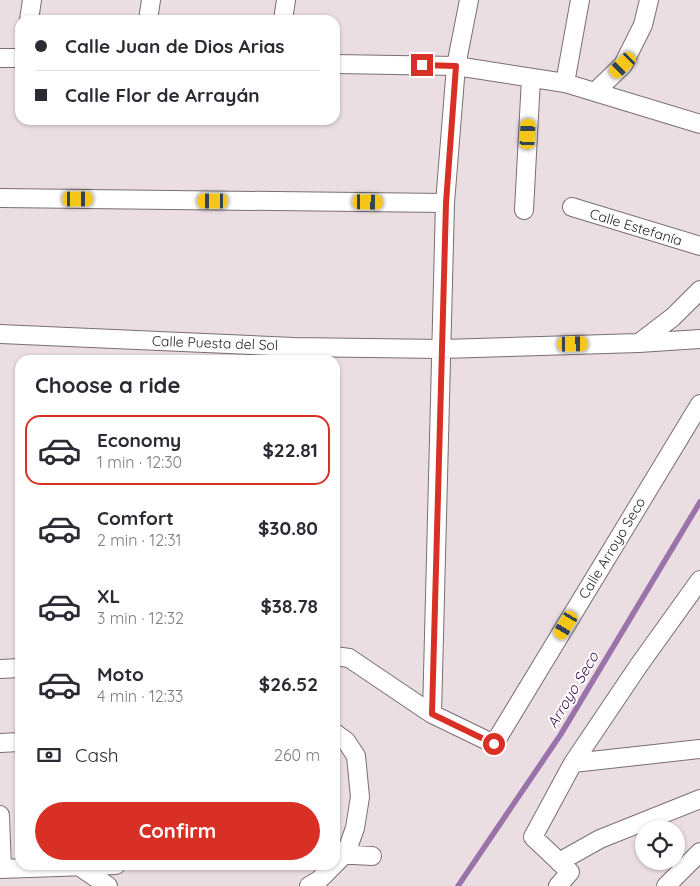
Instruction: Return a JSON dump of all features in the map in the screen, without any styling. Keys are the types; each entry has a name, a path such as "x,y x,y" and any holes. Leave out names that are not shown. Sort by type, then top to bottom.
{"street":[{"path":"30,15 32,0"},
{"path":"149,15 151,0"},
{"path":"284,15 286,0"},
{"path":"432,714 446,203 456,66 469,0"},
{"path":"565,83 580,0"},
{"path":"595,92 623,65 644,25 649,0"},
{"path":"0,58 15,58"},
{"path":"340,64 456,66 565,83 700,124"},
{"path":"524,210 531,78"},
{"path":"0,198 446,203"},
{"name":"Calle Estefanía","path":"572,207 700,246"},
{"path":"639,343 673,318 700,290"},
{"name":"Calle Puesta del Sol","path":"0,334 294,353 639,343 700,339"},
{"name":"Calle Arroyo Seco","path":"432,714 494,744 700,404"},
{"path":"565,867 533,837 572,763 700,580"},
{"path":"340,657 349,658 432,714"},
{"path":"0,669 15,668"},
{"path":"340,737 346,741 356,756 360,797 355,828 340,855"},
{"path":"0,743 15,742"},
{"path":"572,763 700,749"},
{"path":"558,886 565,867 600,839 700,799"},
{"path":"0,815 1,869 15,869"},
{"path":"672,883 700,852"},
{"path":"340,859 372,856"},
{"path":"84,870 108,886"},
{"path":"310,886 328,870"}],"waterway":[{"name":"Arroyo Seco","path":"458,886 561,734 700,502"}],"route":[{"path":"422,65 456,66 446,203 432,714 494,744"}]}
